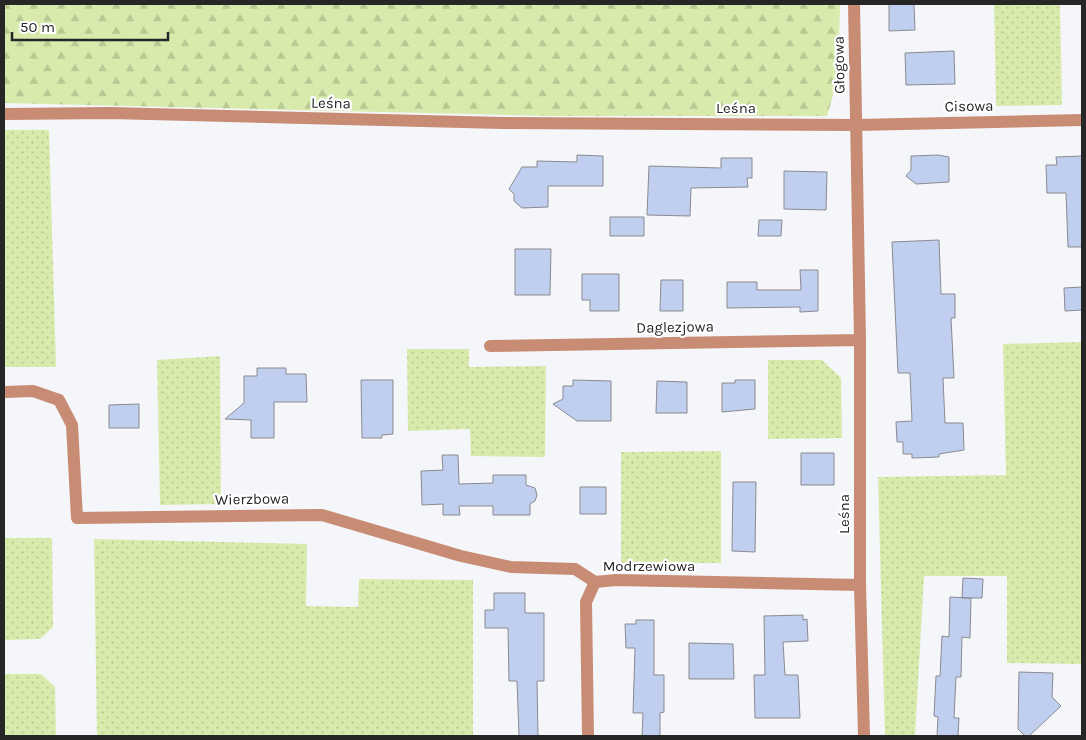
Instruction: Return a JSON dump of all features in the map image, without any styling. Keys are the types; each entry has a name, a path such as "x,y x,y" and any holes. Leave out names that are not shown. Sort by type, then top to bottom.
{"street":[{"name":"Głogowa","path":"854,4 856,125"},
{"name":"Leśna","path":"4,114 111,113 493,123 856,125 860,340 860,586 864,736"},
{"name":"Cisowa","path":"856,125 1082,120"},
{"name":"Daglezjowa","path":"490,346 860,340"},
{"name":"Wierzbowa","path":"4,392 33,391 59,400 72,424 77,518 322,514 461,556 511,567 574,569 595,582"},
{"name":"Modrzewiowa","path":"588,736 586,602 595,582 616,580 860,586"}],"green space":[{"path":"4,4 840,4 838,78 827,116 550,116 4,103"},
{"path":"994,4 1060,4 1062,105 996,106"},
{"path":"4,130 49,130 56,367 4,367"},
{"path":"1082,342 1082,664 1007,663 1007,576 924,576 915,736 885,736 878,477 1006,475 1003,344"},
{"path":"407,349 469,349 469,367 546,366 545,457 471,456 470,429 408,431"},
{"path":"220,356 221,504 160,505 157,360"},
{"path":"768,360 822,360 841,378 842,438 768,439"},
{"path":"721,451 721,563 621,563 621,452"},
{"path":"4,538 52,538 53,627 40,639 4,640"},
{"path":"94,539 307,544 306,606 358,607 359,579 473,580 473,736 97,736"},
{"path":"4,674 41,674 55,687 56,736 4,736"}],"building":[{"path":"889,4 914,4 915,30 889,31"},
{"path":"954,51 955,84 906,85 905,53"},
{"path":"577,155 603,156 603,186 548,186 548,207 522,208 514,201 514,194 509,189 522,167 537,167 537,161 577,162"},
{"path":"938,155 949,157 949,182 916,184 906,176 911,170 911,156"},
{"path":"1082,156 1082,247 1068,247 1066,193 1047,193 1046,165 1057,165 1056,157"},
{"path":"721,158 752,158 752,178 747,178 748,187 691,188 690,216 647,215 649,166 721,168"},
{"path":"784,171 827,172 826,210 784,209"},
{"path":"610,217 644,217 644,236 610,236"},
{"path":"759,220 782,220 781,236 758,236"},
{"path":"939,240 941,294 955,294 955,318 951,318 954,378 943,378 945,423 963,423 964,450 939,454 939,457 912,458 912,454 903,454 903,442 897,442 896,422 912,421 910,373 898,373 892,242"},
{"path":"515,249 551,249 550,295 515,295"},
{"path":"800,270 818,270 818,311 800,312 800,307 727,308 727,282 757,282 757,290 801,290"},
{"path":"582,274 619,274 619,311 590,311 590,300 582,300"},
{"path":"661,280 683,280 683,311 660,311"},
{"path":"1082,287 1082,310 1065,311 1064,288"},
{"path":"257,368 286,368 286,374 306,374 307,402 274,402 274,438 251,438 251,420 225,419 244,403 244,376 257,376"},
{"path":"361,380 393,380 393,434 382,435 382,438 362,438"},
{"path":"573,380 611,381 611,421 577,421 553,404 563,399 563,386 573,386"},
{"path":"735,380 755,380 755,409 722,412 722,383 735,383"},
{"path":"657,381 687,382 687,413 656,413"},
{"path":"139,404 139,428 109,428 109,405"},
{"path":"801,453 834,453 834,485 801,485"},
{"path":"442,455 458,455 459,484 493,483 493,475 526,475 526,485 535,488 537,495 535,501 530,504 530,515 493,515 493,506 459,506 460,515 443,515 443,504 422,505 421,471 443,470"},
{"path":"733,482 756,482 755,552 732,551"},
{"path":"580,487 606,487 606,514 580,514"},
{"path":"963,578 983,579 982,598 962,598"},
{"path":"494,593 525,593 525,613 544,613 544,681 537,681 538,736 519,736 517,681 509,681 508,628 485,628 485,610 494,610"},
{"path":"950,597 971,598 970,638 962,637 961,677 956,677 954,718 959,718 958,736 937,736 938,717 934,716 936,676 940,676 942,636 949,637"},
{"path":"803,615 803,620 807,619 808,641 783,642 785,675 798,675 800,718 755,718 754,675 765,675 764,616"},
{"path":"636,620 654,620 654,675 664,675 664,712 660,713 660,736 642,736 643,713 633,713 635,648 626,648 625,624 636,624"},
{"path":"689,643 733,644 734,679 689,679"},
{"path":"1019,672 1053,673 1052,697 1061,706 1029,736 1025,736 1018,729"}]}
